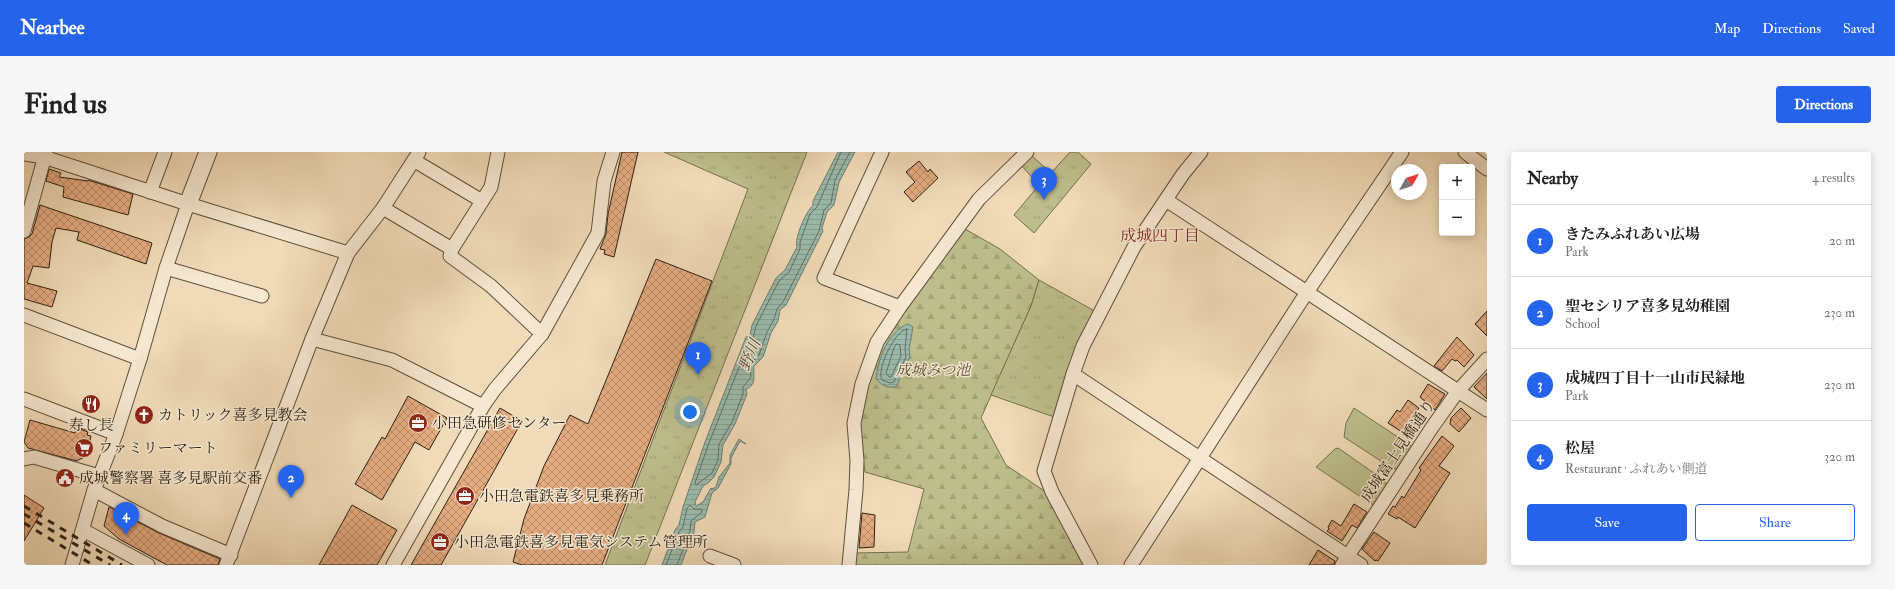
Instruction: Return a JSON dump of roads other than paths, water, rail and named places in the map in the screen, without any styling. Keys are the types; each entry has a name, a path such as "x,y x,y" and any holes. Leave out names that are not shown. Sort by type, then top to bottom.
{"street":[{"path":"150,192 165,152"},
{"path":"72,565 94,490 116,434 140,359 166,268 208,152"},
{"path":"498,152 491,188 452,249 450,256 491,286 542,334"},
{"path":"393,565 483,406 495,389 542,334 598,233 604,181 613,152"},
{"path":"882,152 824,278 900,307"},
{"path":"849,565 857,460 854,423 862,384 877,342 900,307 979,199 1027,152"},
{"path":"1091,565 1052,492 1044,471 1073,374 1083,346 1134,247 1183,174 1201,152"},
{"path":"1131,565 1307,292 1402,152"},
{"path":"1465,152 1487,169"},
{"path":"24,154 45,154 150,192 348,253"},
{"path":"24,231 45,154"},
{"path":"94,490 229,560 241,524 312,338 348,253 383,208 417,156 482,202"},
{"path":"1166,200 1487,410"},
{"path":"383,208 452,249"},
{"path":"166,268 262,296"},
{"path":"24,315 140,359"},
{"path":"312,338 392,360 483,406"},
{"name":"成城富士見橋通り","path":"1345,561 1458,391 1487,359"},
{"path":"1073,374 1200,458 1345,561 1361,565"},
{"path":"24,399 116,434"},
{"path":"24,459 34,457 99,476"},
{"path":"83,530 148,565"},
{"path":"710,556 734,565"}],"water":[{"name":"野川","path":"838,152 855,152 839,182 834,205 827,212 822,228 823,231 786,305 780,310 778,321 771,333 763,357 754,366 752,385 746,389 747,394 735,424 723,445 721,462 714,477 703,486 695,502 696,506 703,502 711,488 716,487 719,477 730,463 730,455 739,439 746,444 740,441 731,458 731,464 718,488 712,493 705,517 695,522 694,532 681,565 662,565 675,530 679,525 683,507 705,442 746,337 750,336 752,325 776,278 785,270 797,247 797,238 801,225 813,205 813,201"},
{"path":"908,324 913,327 909,349 910,357 896,387 885,386 876,379 879,363 885,347 890,339 901,328"}],"railway":[{"path":"24,506 122,565"},
{"path":"24,514 110,565"},
{"path":"24,523 93,565"}],"place":[{"name":"成城四丁目十一山市民緑地","path":"1044,200"},
{"name":"きたみふれあい広場","path":"698,375"},
{"name":"寿し長","path":"91,404"},
{"name":"カトリック喜多見教会","path":"144,415"},
{"name":"小田急研修センター","path":"418,423"},
{"name":"ファミリーマート","path":"84,448"},
{"name":"成城警察署 喜多見駅前交番","path":"65,478"},
{"name":"小田急電鉄喜多見乗務所","path":"465,496"},
{"name":"聖セシリア喜多見幼稚園","path":"291,498"},
{"name":"松屋","path":"126,535"},
{"name":"小田急電鉄喜多見電気システム管理所","path":"440,542"}],"district":[{"name":"成城四丁目","path":"1160,236"}],"park label":[{"name":"成城みつ池","path":"933,370"}]}
